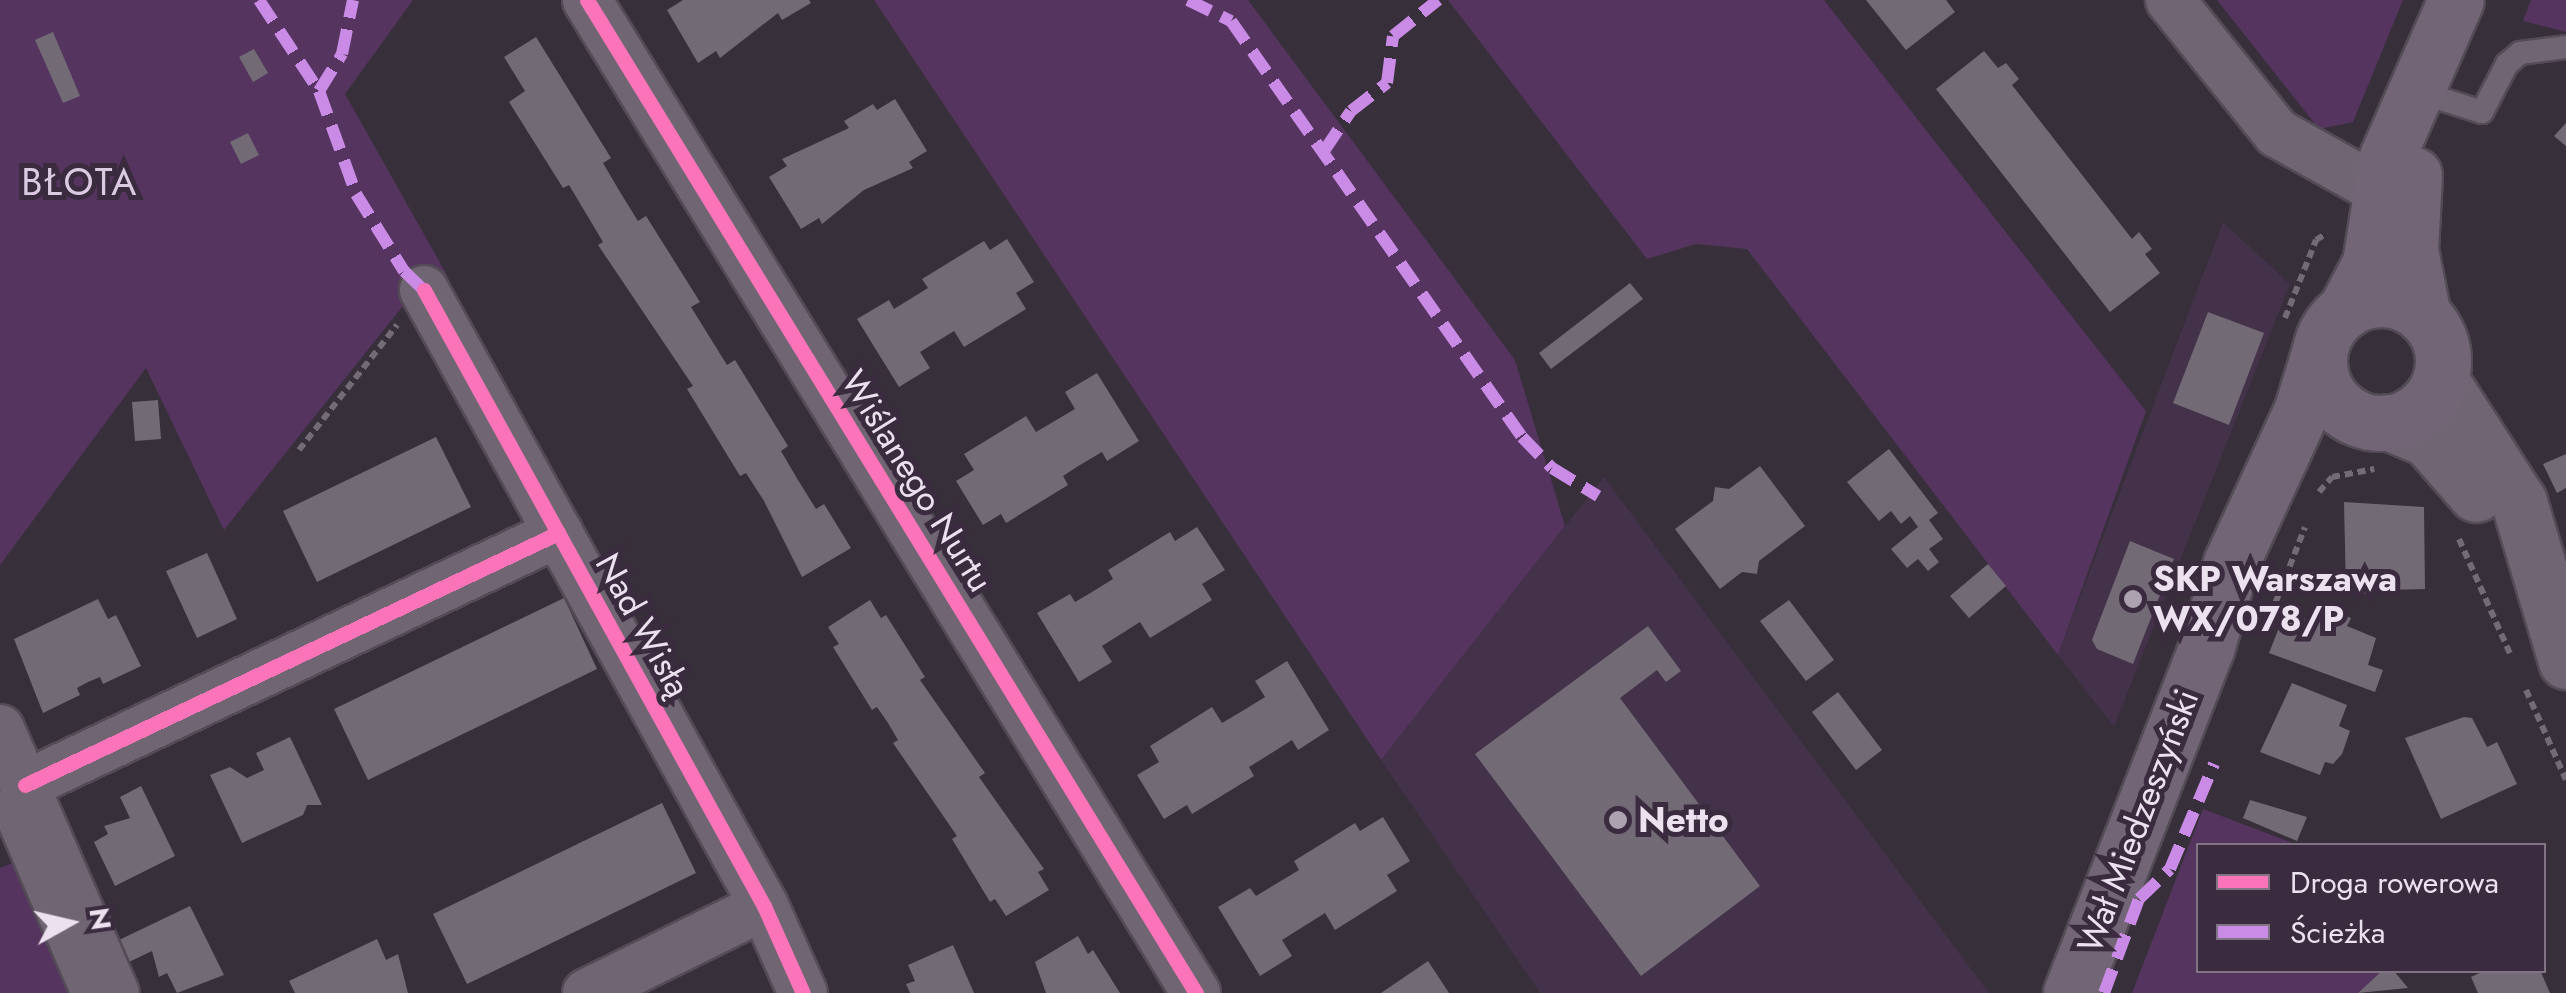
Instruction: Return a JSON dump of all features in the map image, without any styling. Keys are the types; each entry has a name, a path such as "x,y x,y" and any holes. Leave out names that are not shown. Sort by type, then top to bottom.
{"main road":[{"name":"Wał Miedzeszyński","path":"2071,993 2206,649 2231,562 2302,409 2332,332 2370,263 2386,157 2420,92 2456,0"},
{"name":"Wał Miedzeszyński","path":"2420,92 2410,250 2423,316"},
{"path":"2388,299 2423,316 2443,350 2441,381 2421,408 2382,438 2332,402 2332,332 2388,299"},
{"name":"Wał Miedzeszyński","path":"2206,649 2322,450 2342,433 2382,438"}],"street":[{"name":"Wiślanego Nurtu","path":"587,0 1196,993"},
{"path":"2170,0 2277,133 2344,176 2379,190"},
{"name":"Nad Wisłą","path":"424,290 764,906 803,993"},
{"path":"2441,381 2519,502 2560,646"},
{"path":"2382,438 2428,439 2471,486 2560,646"},
{"path":"12,794 558,533"},
{"path":"0,729 12,794 115,993"},
{"path":"586,993 764,906"}],"lane":[{"path":"2420,92 2482,112 2507,64 2520,53 2566,48"},
{"path":"12,794 82,993"}],"path":[{"path":"2262,638 2318,493 2382,438"},
{"path":"2455,531 2566,780"}],"shaded area":[{"path":"0,0 413,0 345,94 448,277 410,297 224,530 146,368 0,565"},
{"path":"874,0 1248,0 1515,360 1565,526 1381,760"},
{"path":"1448,0 1824,0 2146,411 2058,655 1747,249 1696,244 1647,259"},
{"path":"2217,0 2403,0 2353,122 2319,129"},
{"path":"2531,0 2566,0 2566,32 2523,21"},
{"path":"2223,222 2290,284 2114,727 2058,655"},
{"path":"1604,477 1989,993 1540,993 1381,760"},
{"path":"2203,809 2293,843 2196,843 2196,973 2381,973 2358,993 2132,993"},
{"path":"15,862 72,993 0,993 0,868"}],"building":[{"path":"683,0 811,3 782,20 778,13 720,58 716,51 698,63 667,10"},
{"path":"1866,0 1946,0 1955,12 1906,50"},
{"path":"53,32 80,96 63,103 35,40"},
{"path":"536,37 611,158 603,163 620,192 638,221 646,216 700,302 691,307 727,365 735,360 788,446 781,451 816,509 824,504 851,548 802,577 764,501 746,473 740,476 687,389 693,386 598,245 603,242 569,185 563,188 509,102 525,91 504,57"},
{"path":"254,49 268,73 253,82 239,57"},
{"path":"1984,51 1998,68 2006,63 2019,79 2012,85 2132,239 2139,232 2152,249 2145,254 2160,273 2110,312 1936,89"},
{"path":"895,99 927,151 909,162 913,168 864,190 822,224 819,218 801,229 769,177 787,166 782,159 849,128 844,121 873,104 877,110"},
{"path":"2566,123 2566,146 2554,136"},
{"path":"248,133 259,155 241,164 230,142"},
{"path":"1007,239 1034,282 1016,293 1026,309 964,347 954,331 920,352 930,368 899,387 857,319 889,300 894,309 928,288 922,279 984,241 990,250"},
{"path":"1630,283 1643,299 1551,369 1539,353"},
{"path":"2208,312 2264,333 2229,425 2173,403"},
{"path":"1097,373 1139,441 1107,461 1102,452 1080,465 1063,476 1068,485 1006,523 1001,514 983,525 956,481 974,470 964,454 1026,416 1036,432 1075,409 1065,392"},
{"path":"158,400 161,439 135,441 132,402"},
{"path":"436,437 471,507 317,582 283,511"},
{"path":"1889,449 1938,513 1929,520 1943,539 1929,549 1939,562 1928,571 1918,559 1907,568 1891,549 1918,527 1910,516 1901,524 1891,511 1879,521 1847,482"},
{"path":"2566,454 2566,488 2557,493 2543,464"},
{"path":"1760,466 1805,526 1759,561 1757,574 1742,572 1720,589 1675,529 1713,501 1715,487 1729,489"},
{"path":"2344,502 2424,507 2425,589 2386,590 2388,576 2371,576 2371,594 2346,593"},
{"path":"1197,527 1225,570 1202,584 1212,600 1150,638 1140,622 1102,646 1112,662 1079,682 1037,613 1070,594 1075,602 1092,592 1113,579 1108,570 1170,532 1175,541"},
{"name":"SKP Warszawa WX/078/P","path":"2130,541 2174,559 2133,664 2097,649 2092,640"},
{"path":"207,553 237,619 197,638 166,571"},
{"path":"1988,564 2006,586 1969,618 1950,596"},
{"path":"564,598 597,669 368,780 334,709"},
{"path":"98,599 108,619 116,615 141,666 103,684 100,677 88,682 77,688 80,695 43,713 14,639"},
{"path":"870,600 881,618 886,615 925,677 920,680 985,773 979,777 1044,869 1038,872 1049,890 1006,916 995,899 990,902 952,839 957,836 893,743 898,740 888,723 877,707 872,710 833,647 839,644 828,627"},
{"path":"1789,600 1834,660 1806,681 1760,621"},
{"path":"2328,609 2351,618 2347,626 2376,638 2368,665 2383,670 2375,692 2269,653 2284,615 2322,622"},
{"name":"Netto","path":"1648,626 1681,671 1666,682 1657,670 1620,698 1760,886 1641,976 1475,754"},
{"path":"1287,661 1329,730 1298,750 1292,740 1249,767 1254,776 1192,814 1187,805 1164,819 1137,775 1159,762 1150,746 1212,707 1222,723 1265,697 1255,681"},
{"path":"2292,683 2347,705 2339,726 2350,731 2342,754 2333,764 2325,762 2320,775 2260,752"},
{"path":"1838,692 1882,750 1856,770 1812,712"},
{"path":"2464,717 2472,718 2487,747 2497,742 2517,784 2441,819 2405,738"},
{"path":"290,737 322,805 307,805 303,815 242,843 210,775 230,767 247,778 264,770 256,753"},
{"path":"141,786 175,856 115,886 94,842 108,834 104,826 130,818 120,797"},
{"path":"2250,800 2307,817 2297,841 2243,818"},
{"path":"662,803 696,873 467,984 433,914"},
{"path":"1383,817 1410,861 1387,875 1397,891 1335,930 1325,913 1282,940 1292,956 1260,976 1218,907 1250,888 1256,896 1299,870 1294,861 1355,823 1360,831"},
{"path":"190,906 224,975 177,993 167,973 159,977 152,951 129,962 119,940"},
{"path":"1078,936 1088,954 1093,950 1120,993 1046,993 1035,962"},
{"path":"377,939 386,960 398,954 408,993 295,993 289,981"},
{"path":"953,945 974,993 910,993 906,984 915,981 908,965"},
{"path":"1428,961 1449,993 1381,993"},
{"path":"2380,973 2396,973 2408,988 2358,993"},
{"path":"2480,973 2541,973 2550,993 2478,993 2471,977"}],"marked path":[{"path":"259,0 319,91 356,194 404,271 424,290"},
{"path":"319,91 342,54 353,0"},
{"path":"1188,0 1231,21 1522,437 1552,468 1598,496"},
{"path":"1324,151 1351,111 1387,83 1393,36 1438,0"},
{"path":"2104,993 2139,899 2170,869 2214,764"}],"cycle path":[{"path":"587,0 1196,993"},
{"path":"424,290 764,906 803,993"},
{"path":"25,785 558,533"}],"place":[{"name":"SKP Warszawa WX/078/P","path":"2133,599"},
{"name":"Netto","path":"1618,820"}],"district":[{"name":"BŁOTA","path":"80,182"}]}
